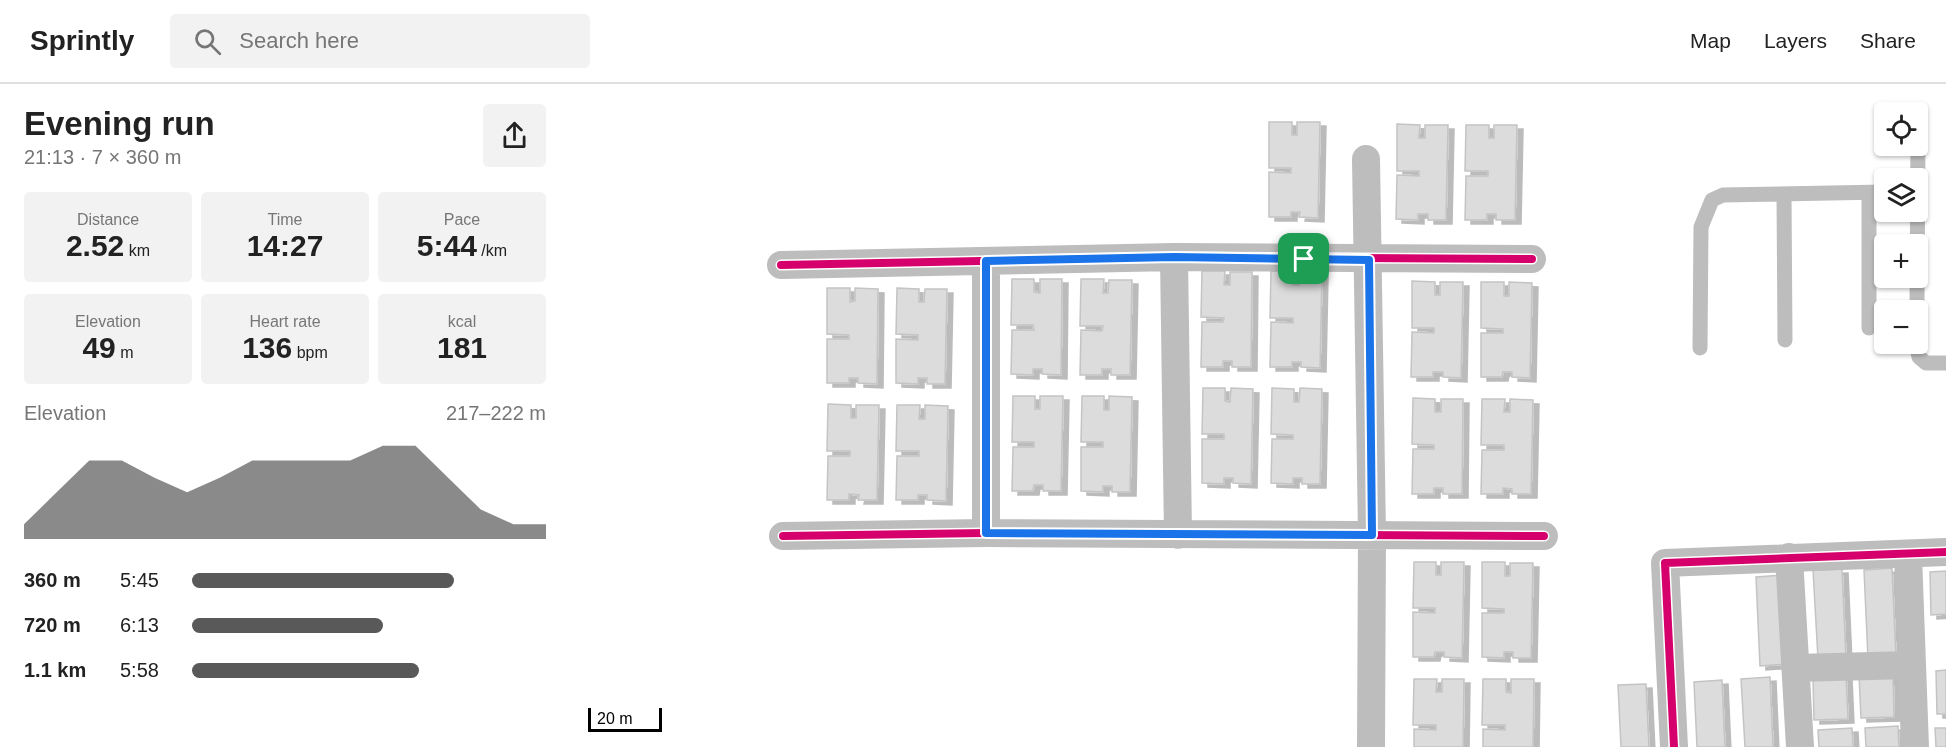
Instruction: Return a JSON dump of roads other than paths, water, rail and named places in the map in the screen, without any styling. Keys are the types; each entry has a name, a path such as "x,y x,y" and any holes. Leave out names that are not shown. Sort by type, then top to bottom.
{"street":[{"path":"1366,159 1372,535 1371,747"},
{"path":"1174,257 1178,535"},
{"path":"781,265 1174,257 1369,260 1532,258"},
{"path":"986,261 986,533"},
{"path":"783,536 986,533 1544,536"},
{"path":"1674,747 1665,563 1946,552"},
{"path":"1908,555 1910,664 1915,747"},
{"path":"1789,557 1800,747"},
{"path":"1796,668 1910,664"}],"lane":[{"path":"1700,348 1701,227 1712,200 1723,195 1874,192"},
{"path":"1784,194 1785,340"},
{"path":"1869,328 1875,222"},
{"path":"1917,300 1918,222"},
{"path":"1918,354 1926,363 1946,363"}]}
